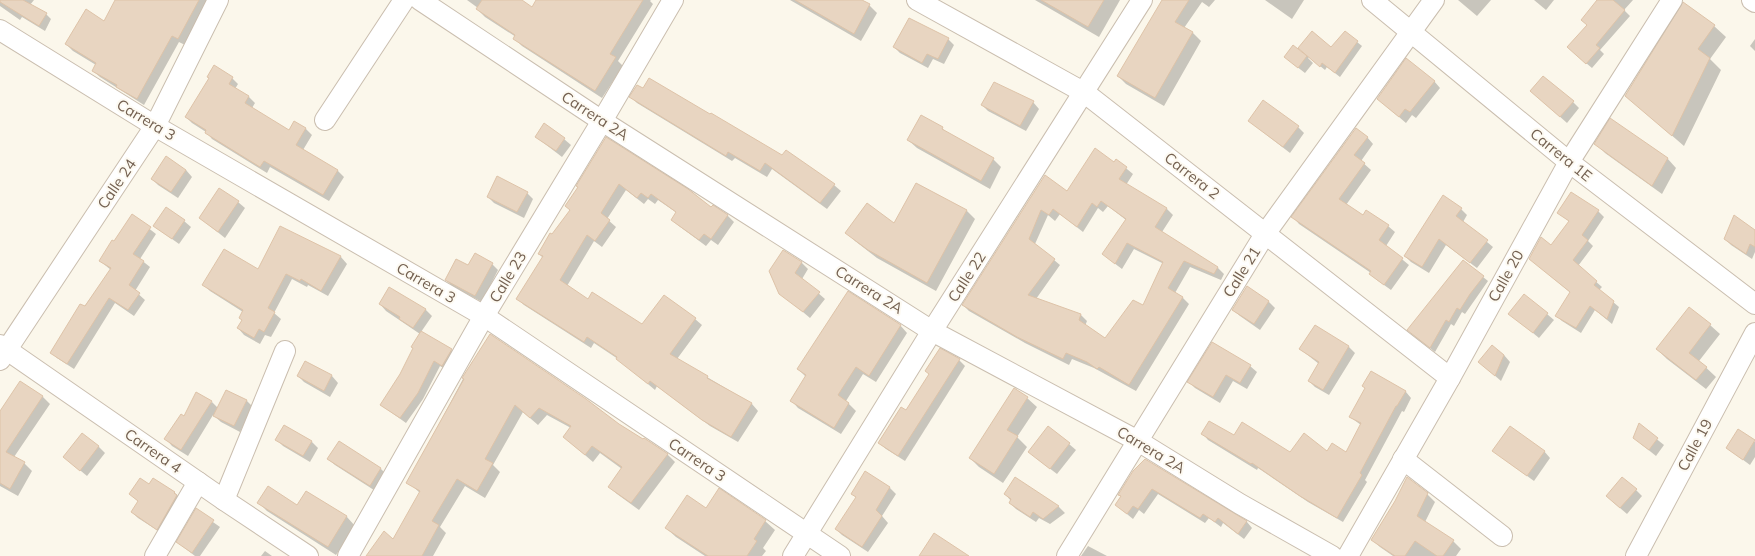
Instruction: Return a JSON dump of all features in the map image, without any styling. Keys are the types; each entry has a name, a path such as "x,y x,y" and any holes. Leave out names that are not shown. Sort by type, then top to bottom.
{"street":[{"name":"Calle 24","path":"2,352 155,126 218,0"},
{"path":"325,120 404,0"},
{"name":"Carrera 2A","path":"420,0 602,121 932,331 1138,441 1240,504 1332,556"},
{"name":"Calle 23","path":"348,556 484,316 673,0"},
{"name":"Carrera 2","path":"917,0 1085,93 1450,378"},
{"name":"Calle 22","path":"793,556 932,331 1085,93 1142,0"},
{"name":"Carrera 1E","path":"1372,0 1569,162 1755,304"},
{"name":"Calle 21","path":"1067,556 1266,234 1434,0"},
{"name":"Calle 20","path":"1348,556 1450,378 1569,162 1672,0"},
{"name":"Carrera 3","path":"0,30 155,126 484,316 840,556"},
{"name":"Calle 19","path":"1636,556 1755,333"},
{"path":"224,500 285,351"},
{"name":"Carrera 4","path":"2,352 308,556"},
{"path":"1403,459 1502,536"},
{"path":"154,556 198,482"}],"building":[{"path":"0,0 23,0 47,13 39,26 0,2"},
{"path":"115,0 199,0 178,39 172,36 137,99 116,87 117,85 92,71 96,63 65,44 86,9 104,21"},
{"path":"482,0 522,0 532,7 536,0 643,0 610,54 616,57 595,91 513,39 515,35 476,9"},
{"path":"795,0 862,0 870,4 854,34"},
{"path":"1041,0 1104,0 1088,27"},
{"path":"1162,0 1189,0 1175,22 1193,32 1155,98 1117,76"},
{"path":"1597,0 1613,0 1625,10 1596,45 1600,48 1586,64 1567,47 1587,25 1581,20"},
{"path":"1683,2 1715,25 1698,49 1710,58 1672,136 1625,96"},
{"path":"909,18 949,38 938,59 927,54 922,63 893,47"},
{"path":"1312,31 1331,47 1345,31 1358,41 1335,73 1322,63 1320,67 1298,48"},
{"path":"1293,45 1307,56 1298,68 1284,57"},
{"path":"1406,58 1435,81 1410,112 1405,109 1399,117 1377,99"},
{"path":"214,65 233,77 229,84 249,96 245,103 289,130 294,121 306,128 296,145 338,170 323,195 264,161 260,167 205,133 206,130 185,117 209,78 207,77"},
{"path":"1543,76 1574,101 1560,117 1530,91"},
{"path":"649,78 782,155 786,150 835,184 820,203 765,163 760,171 728,152 726,156 629,97 637,85 643,88"},
{"path":"994,82 1034,101 1020,126 981,105"},
{"path":"1263,100 1299,126 1283,147 1248,121"},
{"path":"921,115 943,127 942,129 994,158 981,181 907,140"},
{"path":"1610,118 1668,158 1652,186 1594,144"},
{"path":"544,123 565,138 556,151 535,137"},
{"path":"1356,128 1368,137 1354,155 1365,163 1339,199 1363,215 1366,210 1389,225 1379,240 1403,258 1384,285 1369,274 1371,271 1291,217"},
{"path":"606,137 688,189 711,207 713,205 728,215 711,239 704,234 699,240 671,220 676,212 651,194 648,198 641,193 637,198 619,184 601,213 610,220 595,241 587,235 560,280 588,299 592,292 642,324 664,295 696,318 670,354 708,376 707,378 752,403 731,437 702,420 650,381 648,384 616,359 617,357 587,337 584,342 516,299 543,256 538,254 550,233 552,234 570,210 565,206 578,187 576,186"},
{"path":"1095,148 1114,162 1116,159 1127,167 1119,179 1167,208 1155,227 1218,267 1214,274 1184,261 1168,288 1183,297 1129,385 1099,367 1097,369 1087,362 1066,353 1063,359 1017,337 962,305 1045,175 1067,191","holes":["1101,201 1126,219 1102,254 1115,264 1127,243 1163,262 1143,305 1133,300 1105,338 1079,320 1081,314 1028,295 1055,259 1029,239 1041,210 1049,215 1053,209 1077,227 1092,203 1097,207"]},
{"path":"166,156 186,170 171,192 151,179"},
{"path":"497,176 528,192 517,212 487,197"},
{"path":"916,183 967,210 927,283 868,250 845,233 867,203 894,223"},
{"path":"219,188 239,201 218,232 199,218"},
{"path":"1571,192 1599,210 1582,235 1588,240 1573,260 1597,281 1594,285 1614,301 1607,319 1590,306 1576,328 1555,316 1570,292 1529,259 1541,237 1551,245 1569,221 1557,213"},
{"path":"1443,195 1462,208 1456,216 1488,240 1470,263 1439,239 1422,267 1404,256"},
{"path":"166,207 185,220 172,239 153,226"},
{"path":"132,214 151,227 133,254 144,261 129,285 140,293 128,310 109,298 67,364 50,353 80,304 85,306 111,268 99,261 112,240 114,241"},
{"path":"1734,215 1755,230 1755,247 1750,244 1746,254 1724,239"},
{"path":"280,226 341,256 321,291 301,279 300,281 286,274 268,308 275,312 264,332 259,329 254,338 237,328 242,320 239,318 243,310 202,285 224,249 258,269"},
{"path":"783,250 802,262 795,273 820,292 803,312 779,294 769,271"},
{"path":"475,253 493,263 475,296 445,280 456,259 468,265"},
{"path":"1463,260 1484,276 1460,310 1457,308 1449,322 1446,320 1430,348 1407,330"},
{"path":"1247,286 1269,301 1254,324 1232,310"},
{"path":"389,287 426,309 413,328 399,319 400,317 379,304"},
{"path":"848,291 901,325 869,376 856,367 838,395 849,403 834,428 790,401 806,375 797,369"},
{"path":"1524,294 1548,313 1533,333 1508,314"},
{"path":"1689,307 1711,324 1689,353 1707,367 1696,380 1656,349"},
{"path":"1315,325 1349,346 1323,390 1308,381 1319,362 1299,349"},
{"path":"421,331 452,349 442,366 434,361 418,393 400,418 380,405 400,374 413,348 411,347"},
{"path":"490,334 586,399 619,424 668,454 631,503 608,487 622,467 592,446 585,455 563,437 571,426 539,408 530,418 515,405 485,459 493,463 477,491 457,479 432,521 439,525 422,556 366,556 384,531 393,539 420,491 406,483 464,379 462,378"},
{"path":"1212,342 1251,365 1240,383 1226,375 1213,397 1187,382"},
{"path":"1492,345 1504,355 1495,376 1478,362"},
{"path":"940,348 960,359 898,456 878,443 901,407 906,410 929,374 925,371"},
{"path":"305,361 332,375 324,391 297,376"},
{"path":"1371,371 1406,391 1396,406 1360,473 1362,475 1337,518 1300,496 1252,463 1251,464 1201,434 1209,421 1234,435 1242,422 1290,452 1304,433 1327,451 1332,443 1346,452 1361,423 1349,417 1365,388 1362,386"},
{"path":"20,381 43,396 6,452 25,462 10,489 0,483 0,411"},
{"path":"1014,388 1028,397 1007,430 1018,436 994,474 969,458"},
{"path":"226,390 247,400 234,426 213,416"},
{"path":"196,392 212,401 181,450 164,439 181,414 184,416"},
{"path":"1639,423 1658,438 1649,450 1633,438"},
{"path":"284,425 312,441 303,456 275,440"},
{"path":"1048,426 1070,443 1050,469 1028,452"},
{"path":"1510,426 1545,451 1527,476 1492,451"},
{"path":"1738,429 1755,440 1743,460 1726,448"},
{"path":"82,433 99,446 80,471 63,457"},
{"path":"339,441 381,468 370,486 327,459"},
{"path":"1145,459 1247,521 1238,534 1218,518 1215,522 1203,514 1200,518 1152,489 1138,509 1133,506 1127,514 1115,505 1121,496 1118,495 1133,471"},
{"path":"865,471 890,487 876,510 882,516 862,547 835,529 856,497 851,494"},
{"path":"1015,477 1059,506 1043,519 1033,512 1030,517 1009,503 1011,499 1004,494"},
{"path":"1407,477 1428,493 1417,516 1454,540 1443,556 1437,556 1415,541 1405,556 1395,556 1371,540 1395,501"},
{"path":"1622,477 1637,489 1620,508 1606,496"},
{"path":"140,478 149,484 153,478 175,492 174,493 177,495 157,530 131,512 138,501 129,494"},
{"path":"268,486 297,505 306,491 347,516 328,547 257,503"},
{"path":"719,488 766,520 754,539 757,541 747,556 708,556 665,528 687,495 706,508"},
{"path":"196,508 214,520 192,553 176,542"},
{"path":"934,533 969,556 919,556"}]}
